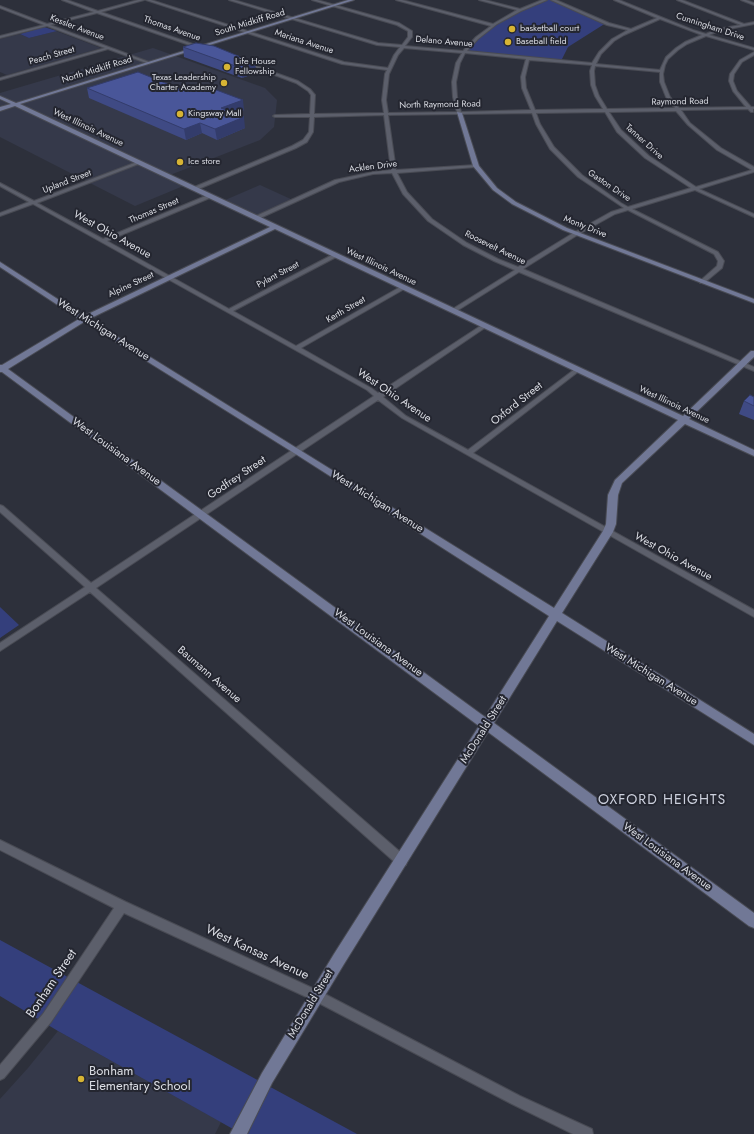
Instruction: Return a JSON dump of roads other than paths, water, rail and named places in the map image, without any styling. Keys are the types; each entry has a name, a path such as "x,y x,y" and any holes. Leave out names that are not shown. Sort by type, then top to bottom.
{"street":[{"name":"Thomas Avenue","path":"64,0 206,49"},
{"path":"0,37 142,0"},
{"name":"Mariana Avenue","path":"148,0 343,63 388,69"},
{"name":"Delano Avenue","path":"231,0 375,43 661,71"},
{"name":"Roosevelt Avenue","path":"314,0 405,27 410,31 411,34 388,69 384,90 394,172 409,198 439,227 478,250 519,270 754,369"},
{"name":"South Midkiff Road","path":"200,47 352,0"},
{"path":"398,0 492,25"},
{"path":"481,0 520,10"},
{"path":"459,113 455,97 454,82 458,62 464,52 476,38 492,25 520,10 545,0"},
{"path":"553,0 608,24 631,30"},
{"name":"Cunningham Drive","path":"616,0 704,35 754,49"},
{"path":"679,0 743,25"},
{"path":"743,0 754,4"},
{"name":"Kessler Avenue","path":"0,7 148,63"},
{"name":"Tanner Drive","path":"660,18 617,37 598,54 594,64 592,77 597,96 614,126 634,146 658,166 694,188 754,216"},
{"path":"754,23 704,35 690,41 673,52 664,62 661,71 662,82 666,92 689,124 704,138 729,156 754,170"},
{"name":"North Midkiff Road","path":"0,109 200,47"},
{"name":"Peach Street","path":"0,79 108,48"},
{"path":"754,53 741,61 732,74 732,81 735,91 754,113"},
{"name":"Gaston Drive","path":"528,58 523,77 524,88 542,133 557,154 580,176 627,208 716,253 721,259 720,267 702,282"},
{"path":"194,188 300,144 308,138 311,132 312,95 305,86 294,80 242,62"},
{"name":"West Illinois Avenue","path":"0,97 754,453"},
{"name":"Raymond Road","path":"606,111 752,109"},
{"name":"North Raymond Road","path":"275,116 606,111"},
{"name":"Monty Drive","path":"459,113 476,166 491,185 511,201 537,216 577,233 754,302"},
{"name":"Upland Street","path":"0,215 139,162"},
{"name":"Acklen Drive","path":"256,218 344,179 369,174 476,166"},
{"path":"453,311 610,214 754,170"},
{"name":"West Ohio Avenue","path":"0,184 369,389 404,417 754,614"},
{"name":"Thomas Street","path":"104,241 210,196"},
{"name":"Alpine Street","path":"1,368 84,318 275,227"},
{"name":"Pylant Street","path":"230,311 336,255"},
{"name":"West Michigan Avenue","path":"0,264 754,740"},
{"name":"Kerth Street","path":"297,348 404,288"},
{"name":"Godfrey Street","path":"0,647 484,326"},
{"name":"McDonald Street","path":"238,1134 267,1078 317,996 555,614 608,532 611,524 613,495 618,482 754,353"},
{"name":"West Louisiana Avenue","path":"1,368 202,514 754,921"},
{"name":"Oxford Street","path":"469,453 577,370"},
{"name":"Baumann Avenue","path":"0,508 91,586 402,861"},
{"name":"West Kansas Avenue","path":"0,845 122,906 317,996 516,1100 587,1134"},
{"name":"Bonham Street","path":"0,1074 47,1018 122,906"}],"place":[{"name":"basketball court","path":"512,29"},
{"name":"Baseball field","path":"508,42"},
{"name":"Life House Fellowship","path":"227,67"},
{"name":"Texas Leadership Charter Academy","path":"224,83"},
{"name":"Kingsway Mall","path":"180,114"},
{"name":"Ice store","path":"180,162"},
{"name":"Bonham Elementary School","path":"81,1079"}],"district":[{"name":"OXFORD HEIGHTS","path":"662,801"}]}
